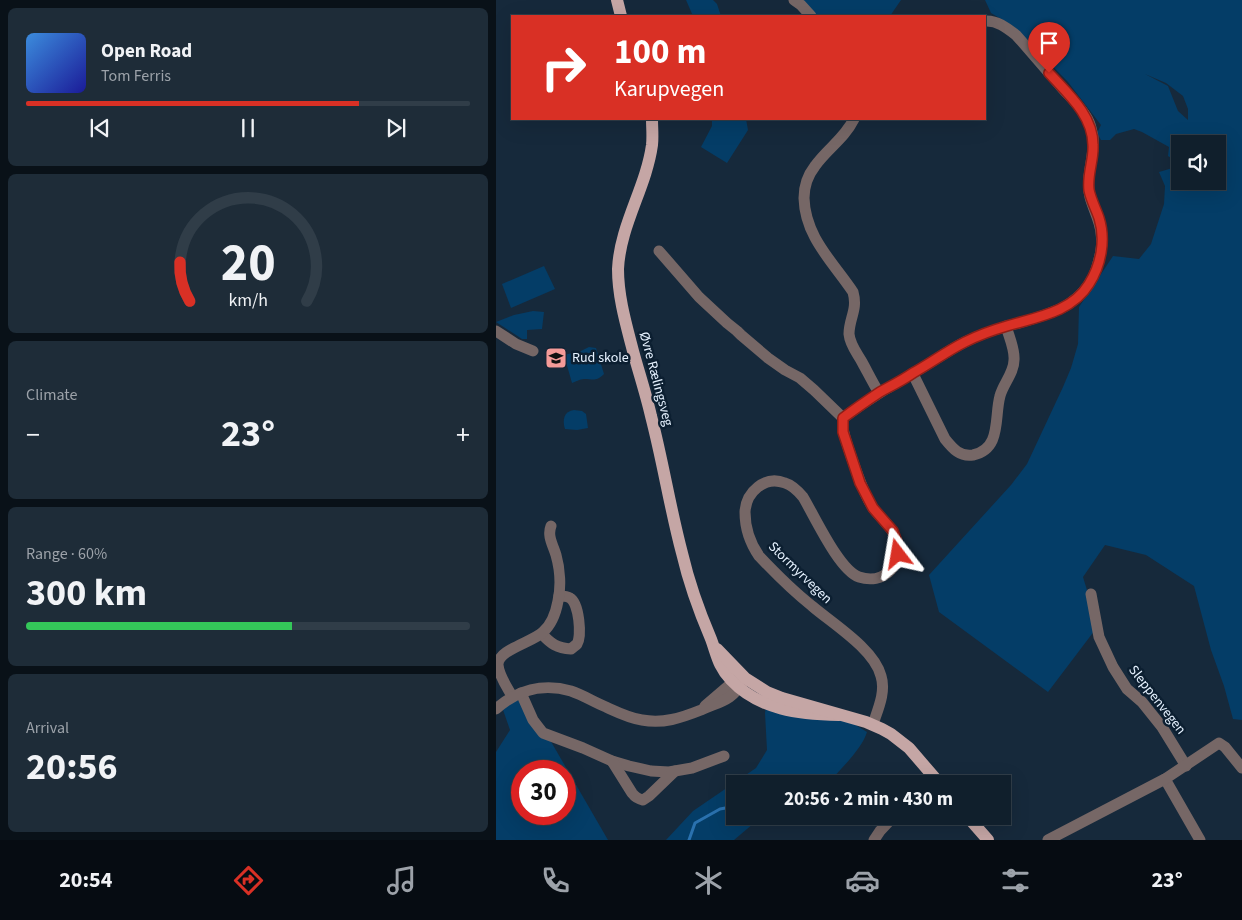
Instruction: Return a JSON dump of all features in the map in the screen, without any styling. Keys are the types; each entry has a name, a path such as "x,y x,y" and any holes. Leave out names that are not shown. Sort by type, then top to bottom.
{"main road":[{"path":"617,0 621,15"},
{"name":"Øvre Rælingsveg","path":"652,120 653,140 649,159 622,243 618,268 620,292 625,322 660,450 682,555 713,645 739,683 762,702 780,708 814,714 839,715 873,724 905,744 932,775"},
{"path":"975,825 988,840"}],"street":[{"path":"794,0 810,15"},
{"path":"658,251 699,297 727,323 768,358 800,378 843,418 879,393 966,342 985,333 1063,308 1083,293 1090,283 1102,246 1099,220 1090,198 1089,174 1094,146 1089,122 1016,35 997,22 986,21"},
{"path":"853,120 843,137 820,159 811,172 804,192 804,207 809,227 815,239 853,292 855,309 849,336 852,346 879,393"},
{"path":"913,374 945,439 952,448 960,454 969,456 979,454 987,448 996,431 1000,393 1014,364 1015,357 1006,326"},
{"path":"496,331 516,344 533,351"},
{"name":"Stormyrvegen","path":"843,418 843,432 860,483 873,508 893,531 897,542 898,554 891,569 885,575 877,578 856,576 848,570 838,558 804,497 786,483 776,480 766,481 758,486 748,500 745,511 746,522 748,535 759,556 811,606 867,652 877,666 882,678 882,692 880,705 873,724"},
{"path":"551,526 550,535 556,556 559,596 554,615 542,634 505,653 499,658 498,665 502,677 533,720 543,733 612,761 651,771 669,772 692,768 724,756"},
{"name":"Sleppenvegen","path":"1091,594 1099,637 1113,667 1127,689 1142,702 1162,727 1186,766"},
{"path":"542,634 549,642 560,648 571,649 577,643 580,634 576,604 572,598 559,596"},
{"path":"496,709 516,694 537,688 554,687 572,692 631,718 652,722 665,722 694,714 713,698 739,683"},
{"path":"1048,840 1165,779 1219,744 1225,747 1242,768"},
{"path":"612,761 636,798 644,800 675,771"},
{"path":"1165,779 1200,840"},
{"path":"874,840 886,825"}],"shaded area":[{"path":"686,0 713,0 717,4 721,15 693,15"},
{"path":"792,0 901,0 891,15 810,15"},
{"path":"985,0 1242,0 1242,720 1233,719 1211,650 1194,586 1146,555 1105,545 1083,577 1098,626 1048,692 939,612 929,575 1011,485 1027,464 1071,368 1078,344 1079,307 1113,256 1139,259 1151,244 1164,204 1165,186 1159,172 1171,168 1171,190 1226,190 1226,135 1171,135 1171,158 1168,156 1169,147 1134,129 1116,134 1110,140 1101,140 1097,133 1101,125 1068,82 1013,26 991,13","holes":["1145,74 1166,83 1183,96 1188,109 1188,120 1178,111 1168,86"]},
{"path":"712,120 746,120 748,130 727,163 701,147 712,126"},
{"path":"544,266 555,289 511,308 502,284"},
{"path":"533,311 544,312 542,329 527,330 527,339 522,339 496,322 514,315"},
{"path":"589,347 596,348 604,374 597,379 582,379 572,383 564,355 576,352 578,354"},
{"path":"574,410 582,411 586,414 588,428 577,430 565,429 566,414"},
{"path":"524,695 562,760 511,760 511,825 576,825 576,785 608,840 496,840 496,752 510,730 502,707"},
{"path":"768,696 854,724 867,732 855,752 836,775 746,775 756,768 767,750 765,713"},
{"path":"726,788 726,825 752,825 734,840 666,840 693,811"}],"waterway":[{"path":"689,840 695,823 720,809 726,808"}],"place":[{"name":"Rud skole","path":"556,358"}],"route":[{"path":"898,554 897,542 893,531 873,508 860,483 843,432 843,418 879,393 966,342 985,333 1045,315 1073,302 1084,292 1090,283 1100,257 1102,246 1101,231 1099,220 1090,198 1089,174 1094,146 1089,122 1082,111 1049,73"}]}
